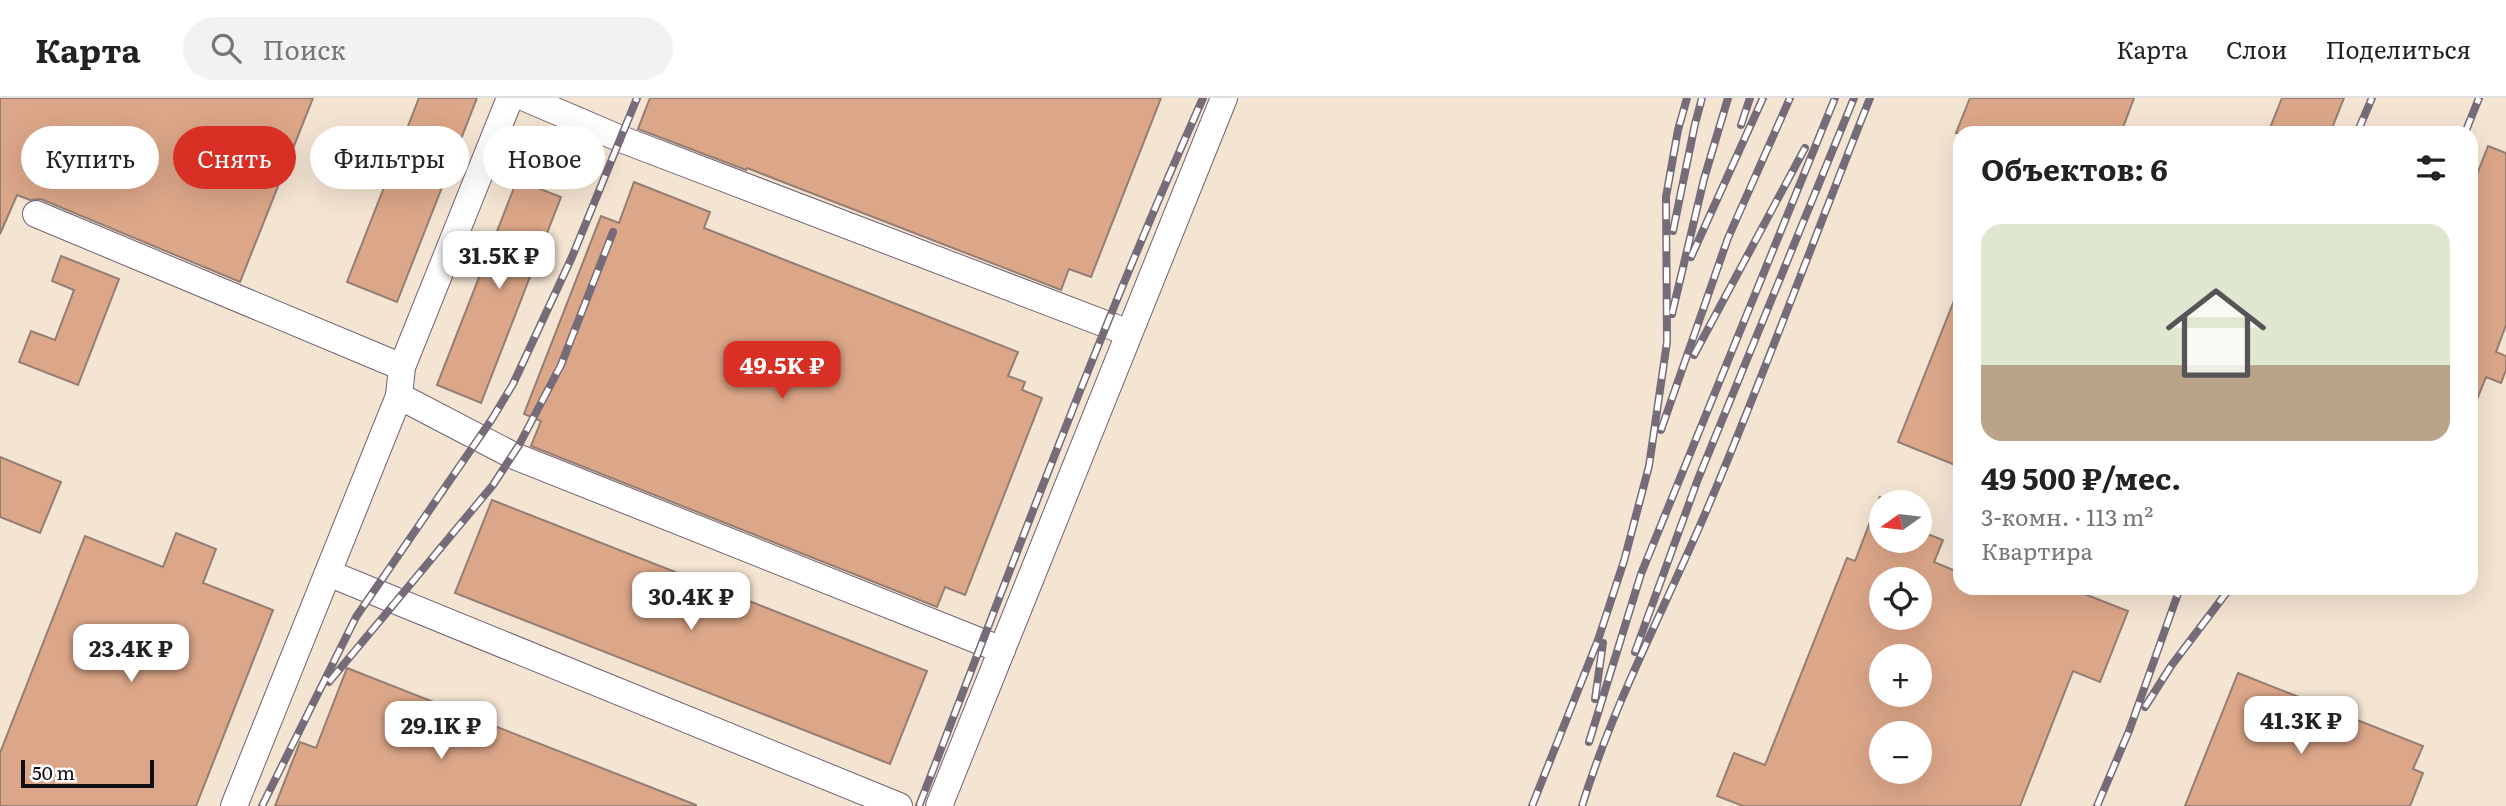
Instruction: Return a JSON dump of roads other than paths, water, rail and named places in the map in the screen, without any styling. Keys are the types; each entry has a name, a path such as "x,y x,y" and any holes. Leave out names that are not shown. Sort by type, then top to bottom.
{"lane":[{"path":"234,806 399,396 402,367 510,98"},
{"path":"525,98 621,139 1129,333"},
{"path":"939,806 1224,98"},
{"path":"36,214 402,367"},
{"path":"399,396 512,455 1002,650"},
{"path":"328,573 899,806"}],"railway":[{"path":"262,806 356,617 492,419 513,384 572,257 637,98"},
{"path":"919,806 1092,362 1203,98"},
{"path":"1532,806 1598,640 1624,561 1649,466 1667,342 1666,197 1678,130 1687,98"},
{"path":"1673,231 1702,98"},
{"path":"1672,314 1704,179 1728,98"},
{"path":"1741,125 1750,98"},
{"path":"1691,257 1763,98"},
{"path":"1661,430 1728,238 1790,98"},
{"path":"1589,742 1641,574 1835,98"},
{"path":"1635,652 1698,479 1854,98"},
{"path":"1582,806 1611,725 1736,440 1870,98"},
{"path":"2360,126 2372,98"},
{"path":"2468,126 2479,98"},
{"path":"1694,355 1805,148"},
{"path":"329,682 493,485 519,445 561,365 613,232"},
{"path":"2097,806 2129,731 2178,595"},
{"path":"2145,707 2171,666 2225,595"},
{"path":"1595,699 1603,643"}]}
